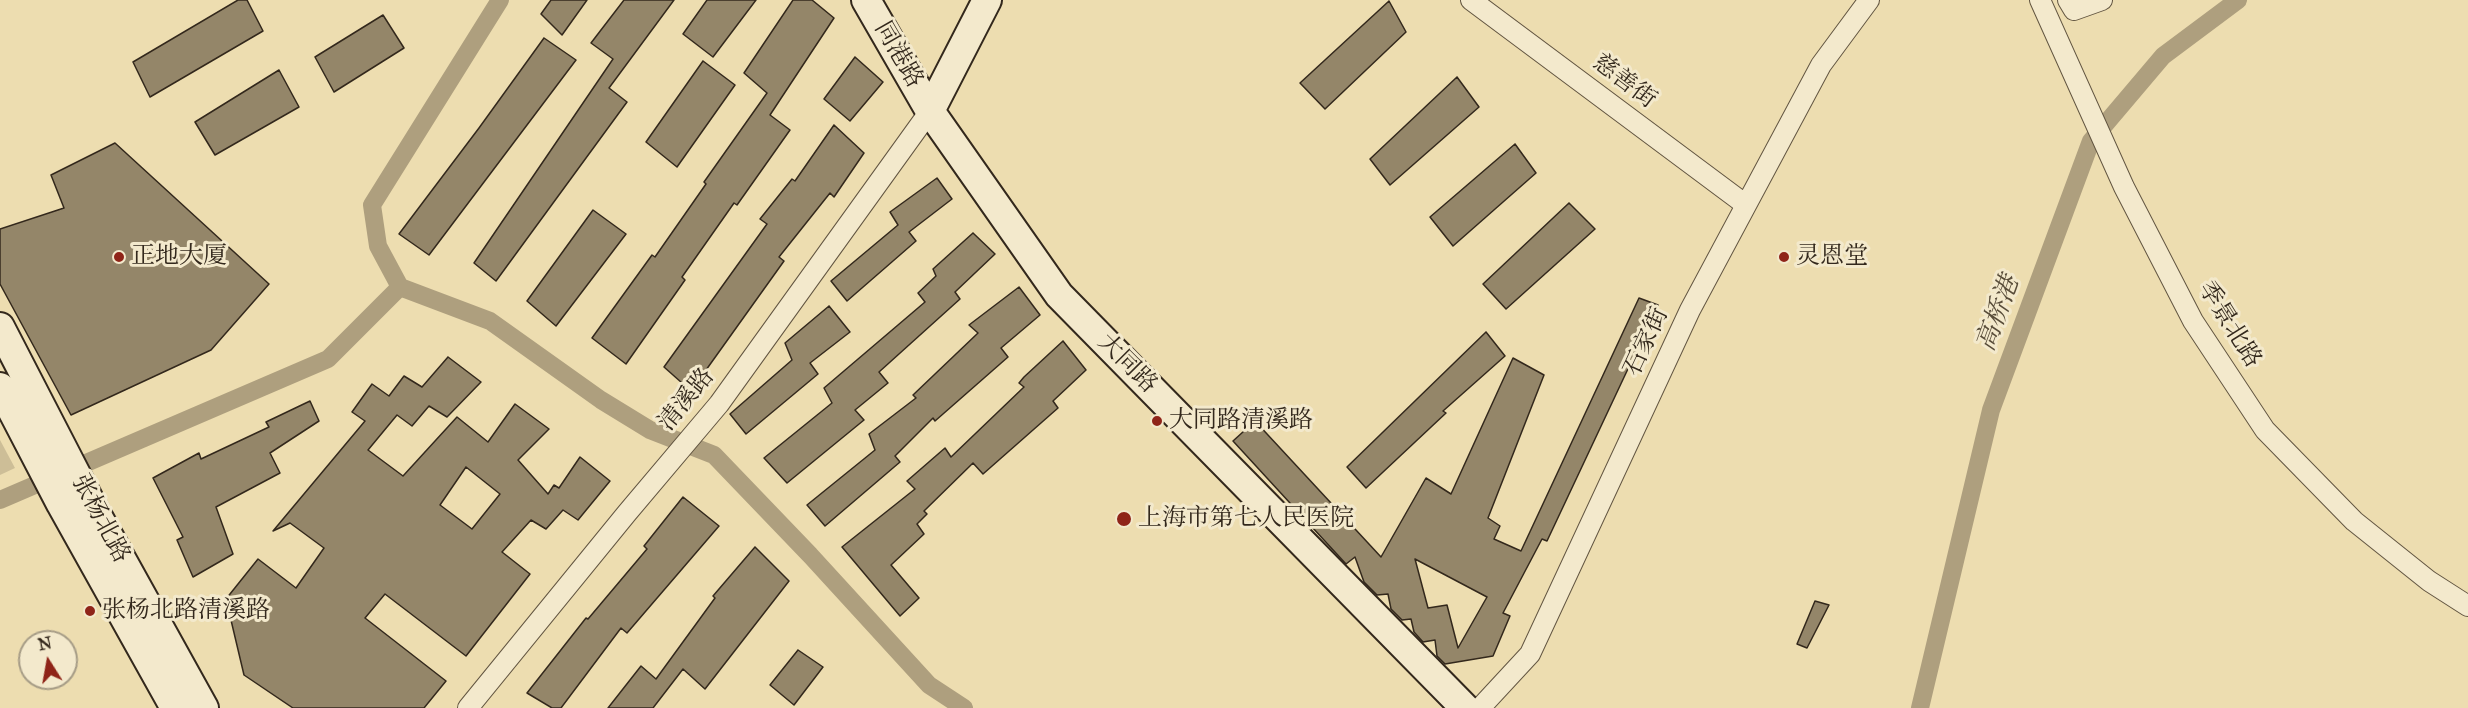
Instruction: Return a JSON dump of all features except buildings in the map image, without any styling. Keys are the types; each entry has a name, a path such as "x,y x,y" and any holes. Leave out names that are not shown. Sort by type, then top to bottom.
{"street":[{"name":"同港路","path":"866,0 930,111"},
{"path":"930,111 987,0"},
{"name":"慈善街","path":"1471,0 1746,205"},
{"name":"石家街","path":"1480,708 1530,654 1690,310 1821,65 1869,0"},
{"name":"季景北路","path":"2040,0 2067,65 2124,188 2193,321 2265,430 2354,522 2429,581 2468,606"},
{"path":"2068,0 2074,9 2102,0"},
{"name":"清溪路","path":"468,708 719,404 930,111"},
{"name":"大同路","path":"930,111 1059,295 1465,708"},
{"name":"张杨北路","path":"0,327 66,454 67,486 176,708"},
{"name":"张杨北路","path":"0,387 38,460 67,486 204,708"}],"shaded area":[{"path":"0,440 15,468 0,475"}],"waterway":[{"path":"500,0 372,205 378,246 400,287 490,321 601,400 650,430 714,455 810,555 929,685 964,708"},
{"name":"高桥港","path":"1920,708 1991,410 2091,141 2163,56 2238,0"},
{"path":"0,500 328,359 400,287"}],"place":[{"name":"正地大厦","path":"119,257"},
{"name":"灵恩堂","path":"1784,257"},
{"name":"大同路清溪路","path":"1157,421"},
{"name":"上海市第七人民医院","path":"1124,519"},
{"name":"张杨北路清溪路","path":"90,611"}]}
